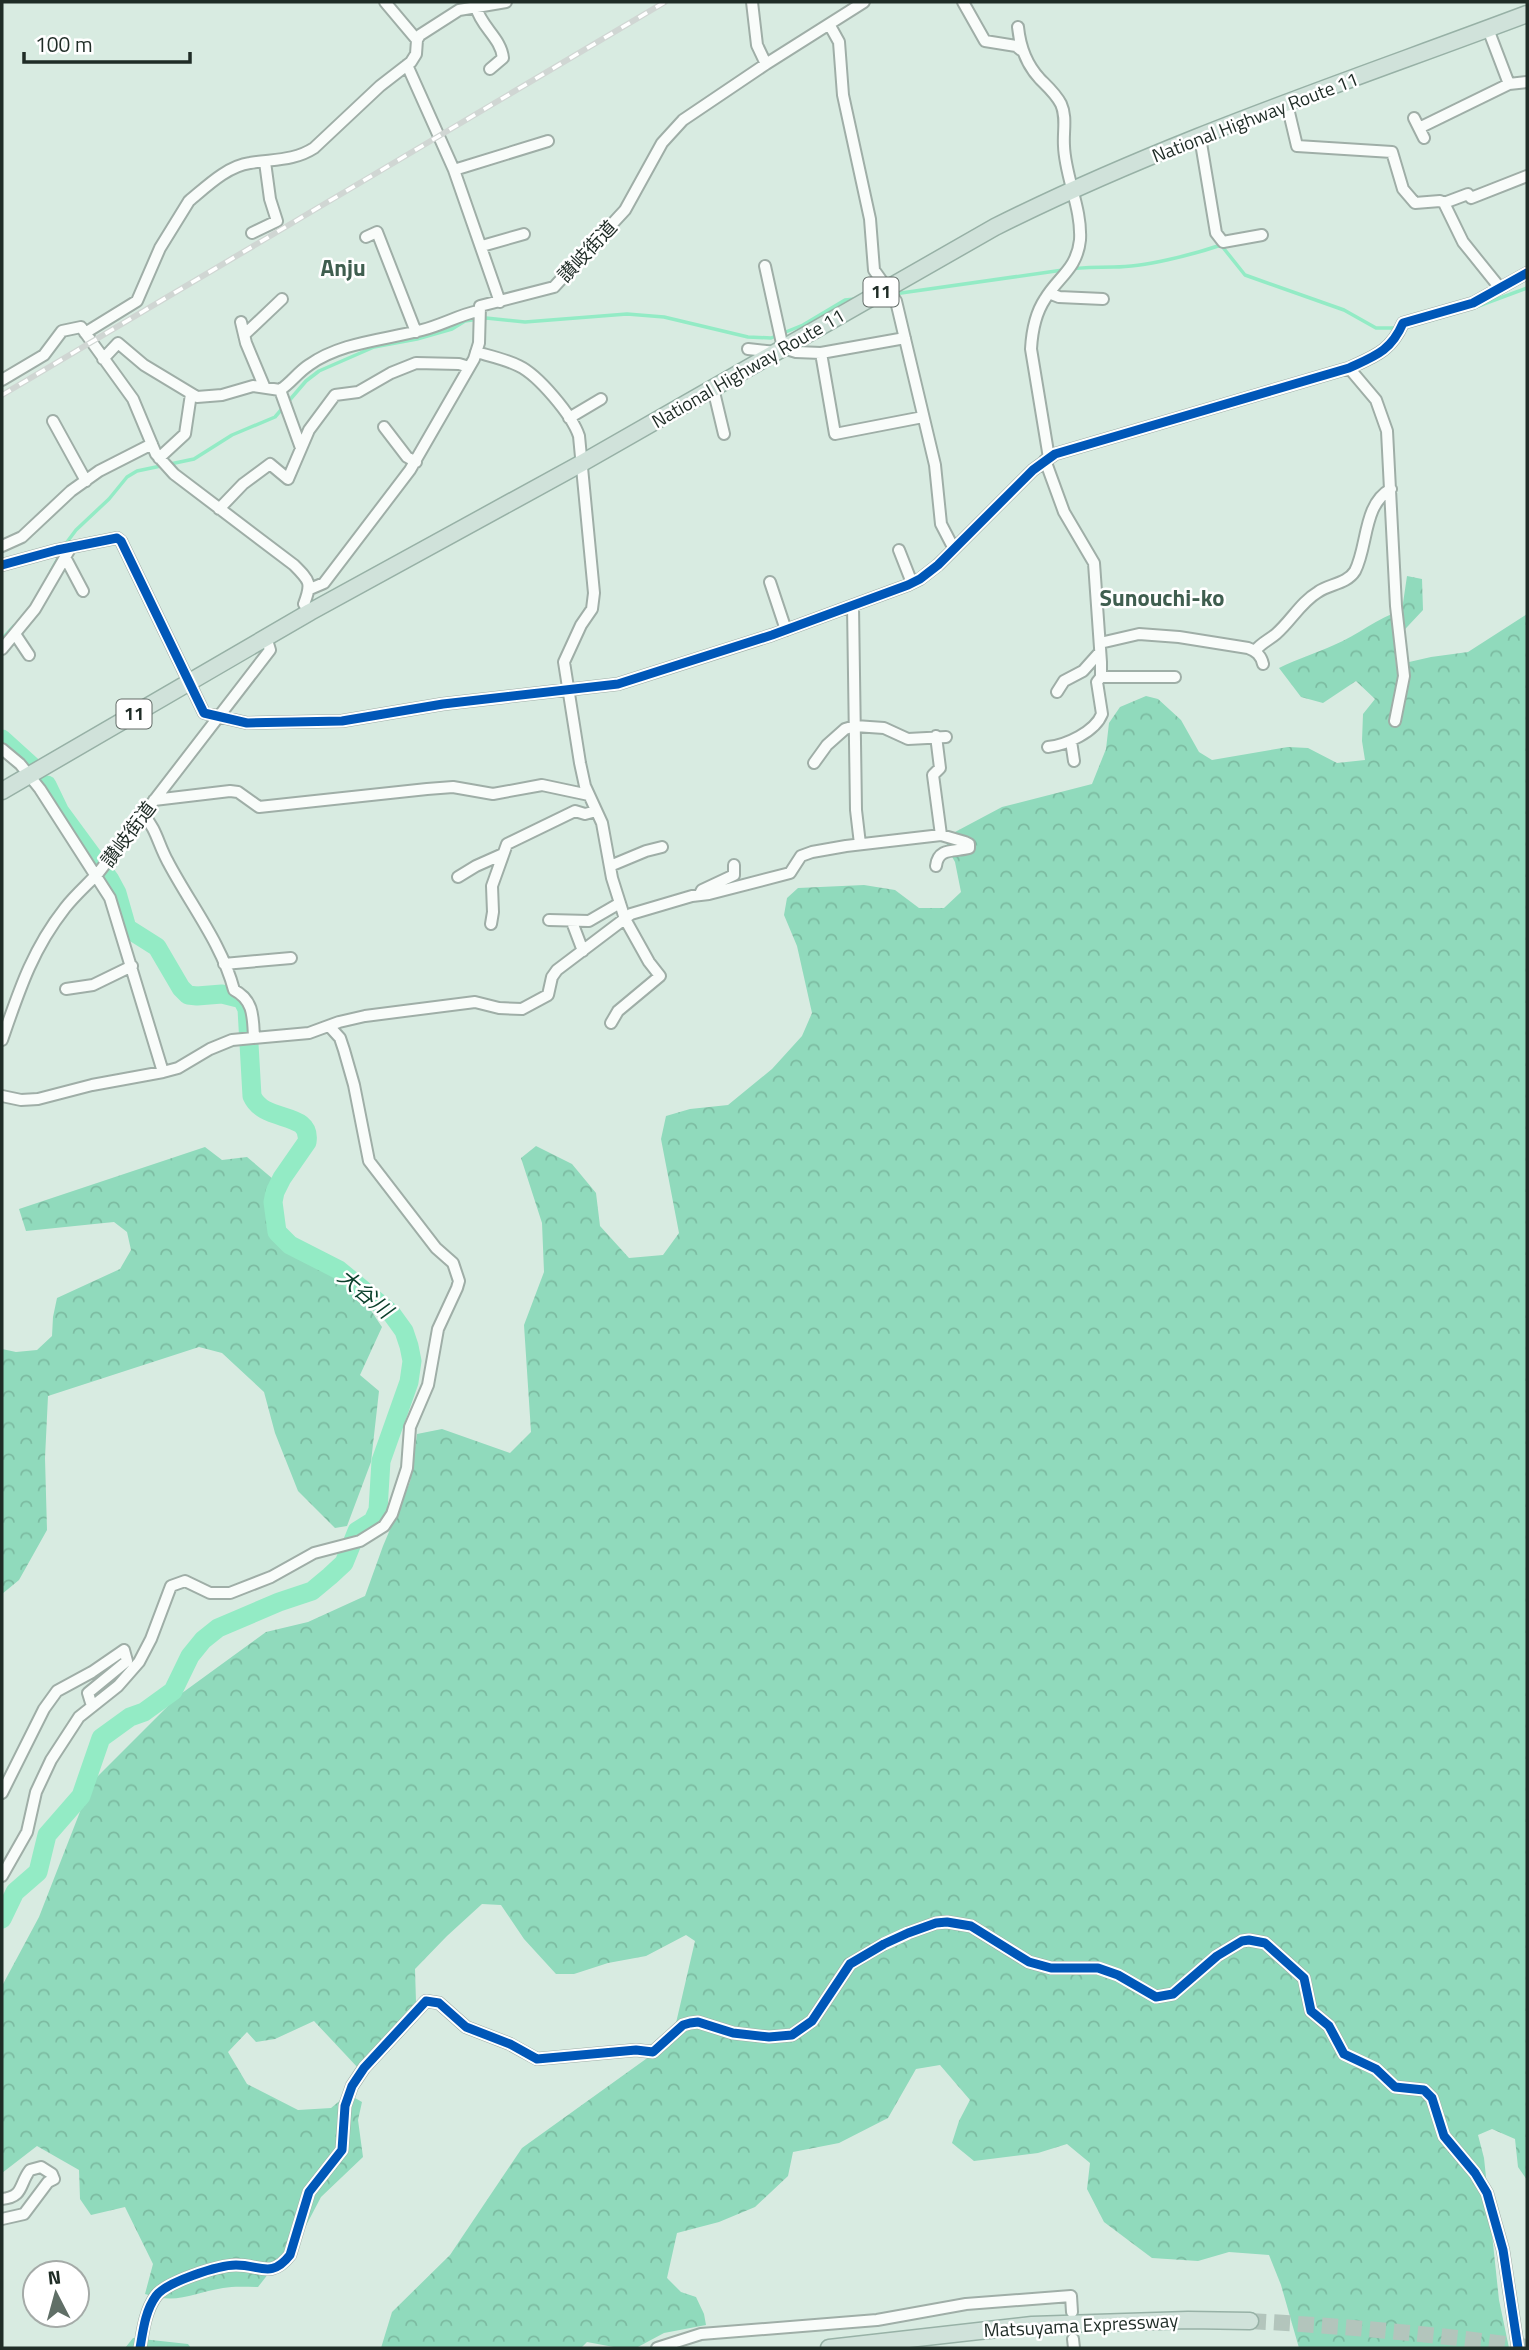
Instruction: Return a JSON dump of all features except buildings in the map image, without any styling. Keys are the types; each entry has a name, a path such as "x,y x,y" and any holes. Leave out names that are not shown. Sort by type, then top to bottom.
{"highway":[{"name":"National Highway Route 11","path":"2,791 310,612 582,463 995,227 1072,189 1200,137 1527,14"},
{"name":"Matsuyama Expressway","path":"829,2348 1032,2325 1188,2320 1250,2321"}],"street":[{"path":"385,2 417,40"},
{"path":"85,333 137,301 160,248 189,201 232,170 248,163 302,156 407,65 416,54 420,35 459,10 504,2"},
{"path":"752,2 757,45 766,64"},
{"name":"讃岐街道","path":"281,390 309,365 339,351 364,342 416,332 478,311 480,306 548,290 561,281 625,210 653,157 671,131 705,104 864,2"},
{"path":"963,2 985,41 1016,46 1021,50"},
{"path":"476,8 478,16 498,42 502,52 503,58 490,69"},
{"path":"829,24 839,42 843,95 870,219 874,270 896,301 935,465 941,524 954,549"},
{"path":"1018,27 1021,50 1031,68 1058,97 1063,107 1065,160 1079,219 1078,253 1063,279 1049,293 1036,317 1031,349 1047,459 1064,512 1094,563 1100,648 1101,677 1097,682 1101,719 1071,741 1048,747"},
{"path":"1488,29 1508,84"},
{"path":"407,65 454,170 500,302"},
{"path":"1419,128 1470,109 1508,84 1527,82"},
{"path":"1287,104 1297,146 1392,152 1408,198 1415,204 1444,202 1468,194 1471,198 1527,176"},
{"path":"1200,137 1216,233 1223,242 1262,235"},
{"path":"454,170 548,141"},
{"path":"253,233 277,221 270,199 265,162"},
{"path":"1444,202 1463,242 1500,288"},
{"path":"366,237 377,232 416,332"},
{"path":"482,246 524,234"},
{"path":"765,266 780,350"},
{"path":"2,565 68,552 112,538 121,541 204,713 247,723 342,722 443,704 569,690 636,679 786,630 920,579 1047,459 1115,436 1234,403 1252,394 1349,368 1390,346 1404,323 1473,303 1527,273"},
{"path":"1049,293 1059,297 1103,299"},
{"path":"244,335 282,299"},
{"path":"310,589 324,583 416,461 476,352 479,343 478,311"},
{"path":"242,322 244,335 264,386"},
{"path":"2,378 44,355 62,331 81,327 133,399 159,458 174,474 294,565 308,579 310,589 304,604 310,612"},
{"path":"748,349 821,353 905,338"},
{"path":"103,359 118,343 144,365 176,382 191,394 203,398 253,386 281,390 301,448"},
{"path":"476,352 527,370 569,418 579,436 594,593 592,608 567,651 564,662 580,763 589,795 602,823 620,903 625,919 660,976 618,1011 611,1023"},
{"path":"821,353 835,434 923,417"},
{"path":"219,509 243,484 270,464 288,479 309,430 335,395 358,392 391,373 416,363 459,364 469,367"},
{"path":"1349,368 1376,400 1390,454 1396,606 1404,676 1395,721"},
{"path":"713,388 724,434"},
{"path":"159,458 184,434 191,394"},
{"path":"569,418 601,398"},
{"path":"53,421 86,481"},
{"path":"384,427 407,457 416,461"},
{"path":"2,546 22,537 71,491 99,471 152,444"},
{"path":"1255,651 1276,634 1311,597 1320,590 1347,579 1354,571 1364,533 1377,502 1383,493 1391,489"},
{"path":"899,550 912,583"},
{"path":"68,552 83,591"},
{"path":"2,649 45,595 68,552"},
{"path":"769,582 786,630"},
{"path":"853,606 856,810 860,844"},
{"path":"15,634 29,655"},
{"path":"1057,692 1065,681 1083,671 1100,648 1139,634 1211,641 1255,651 1262,658 1263,664"},
{"name":"讃岐街道","path":"2,1040 15,996 41,943 66,906 100,870 270,650 266,637"},
{"path":"1101,677 1175,677"},
{"path":"814,763 845,729 855,726 884,728 908,739 941,736 940,768 933,775 941,835"},
{"path":"1071,741 1074,761"},
{"path":"2,749 29,776 100,870 163,1072"},
{"path":"154,800 230,791 238,792 258,807 453,787 493,794 541,785 589,795"},
{"path":"491,923 492,886 507,844 575,811 585,814 596,811"},
{"path":"142,814 153,826 166,858 215,943 234,990 243,994 251,1006 254,1038"},
{"path":"2,1096 21,1100 38,1099 92,1085 163,1072 178,1068 226,1042 309,1033 365,1016 475,1002 499,1008 522,1009 548,995 552,977 631,914 790,873 801,856 812,852 941,835 969,844 969,848 939,855 936,866"},
{"path":"610,866 646,850 662,847"},
{"path":"458,877 503,854"},
{"path":"699,895 702,890 734,875 734,865"},
{"path":"549,920 589,921 620,903"},
{"path":"572,922 583,951"},
{"path":"224,964 291,958"},
{"path":"66,989 93,985 132,966"},
{"path":"2,1876 27,1832 40,1778 79,1717 118,1686 139,1662 151,1639 171,1586 185,1581 210,1593 219,1594 245,1588 292,1567 314,1553 360,1541 384,1527 392,1514 407,1468 407,1439 412,1418 424,1398 438,1329 459,1280 453,1263 436,1248 369,1161 347,1062 340,1038 330,1027"},
{"path":"2,1793 44,1709 57,1691 124,1650 127,1661 88,1693 92,1706"},
{"path":"140,2348 145,2319 156,2295 165,2289 198,2274 232,2265 268,2270 284,2263 290,2255 309,2192 342,2150 345,2106 352,2086 426,2001 439,2003 466,2027 510,2044 537,2059 636,2050 653,2052 683,2025 690,2023 703,2023 733,2033 786,2037 812,2021 850,1964 908,1933 947,1922 971,1926 1029,1962 1051,1968 1109,1970 1156,1997 1173,1994 1217,1956 1242,1941 1265,1942 1304,1978 1311,2011 1329,2026 1344,2054 1376,2069 1395,2087 1424,2090 1432,2098 1444,2136 1461,2160 1475,2173 1487,2193 1503,2250 1518,2348"},
{"path":"2,2199 12,2198 17,2194 30,2170 41,2167 52,2174 54,2179 48,2182 24,2214 2,2219"},
{"path":"657,2348 701,2334 877,2320 992,2302 1070,2296 1072,2312"}],"green space":[{"path":"1407,576 1422,579 1423,610 1394,641 1396,665 1468,652 1527,614 1527,2180 1518,2167 1515,2139 1492,2129 1478,2135 1484,2158 1499,2300 1509,2348 1299,2348 1281,2285 1269,2255 1229,2252 1198,2261 1152,2258 1104,2222 1087,2189 1090,2163 1067,2144 1038,2153 974,2161 952,2143 970,2100 940,2065 916,2069 888,2118 839,2143 793,2152 788,2176 755,2207 719,2222 677,2233 667,2278 681,2292 696,2297 706,2325 664,2333 636,2348 587,2342 581,2348 381,2348 392,2312 450,2255 522,2148 664,2046 676,2023 695,1941 686,1935 646,1956 608,1963 574,1974 556,1974 524,1939 501,1905 482,1904 415,1969 416,2002 359,2069 314,2021 275,2039 256,2042 247,2032 228,2052 247,2084 298,2110 331,2108 348,2094 362,2102 358,2120 363,2157 321,2197 289,2258 272,2269 258,2287 227,2287 176,2298 145,2294 153,2264 125,2207 91,2215 80,2199 79,2170 37,2146 2,2173 2,1986 39,1917 83,1804 96,1778 178,1696 266,1632 308,1622 365,1596 410,1482 417,1434 442,1429 510,1453 531,1432 524,1325 544,1272 542,1223 521,1158 536,1146 572,1164 596,1193 600,1226 629,1258 663,1255 679,1233 661,1139 666,1116 690,1109 728,1105 772,1069 802,1036 812,1013 797,946 784,915 787,898 798,888 864,885 895,890 919,908 944,908 961,892 955,862 946,846 955,832 1002,807 1092,784 1106,749 1109,723 1120,707 1146,696 1158,699 1181,720 1199,752 1212,760 1288,747 1308,748 1337,763 1365,760 1362,741 1363,714 1375,699 1356,681 1323,703 1301,697 1279,668 1343,641 1384,617 1402,610"},
{"path":"205,1147 222,1160 247,1157 273,1179 268,1205 268,1223 272,1236 281,1245 340,1276 363,1300 382,1327 360,1375 379,1391 371,1462 347,1526 335,1528 298,1491 275,1433 264,1392 222,1353 199,1347 48,1396 45,1458 47,1530 19,1580 2,1594 2,1349 16,1352 37,1350 52,1336 57,1298 120,1269 131,1250 127,1232 114,1222 26,1231 19,1209"},
{"path":"133,2338 188,2344 191,2348 125,2348"}],"waterway":[{"path":"1071,269 1139,265 1221,245 1245,275 1344,310 1376,328 1399,328"},
{"path":"894,294 1063,270"},
{"path":"1473,308 1527,288"},
{"path":"64,546 127,477 137,471 194,459 232,435 275,417 306,381 319,371 374,347 417,339 452,329 465,321 486,318 525,322 627,314 664,317 748,337 771,338 803,325 845,300 855,299"},
{"path":"1410,326 1459,312"},
{"path":"51,571 61,553"},
{"path":"2,639 14,626"},
{"name":"大谷川","path":"2,739 34,768"},
{"name":"大谷川","path":"2,1919 15,1892 38,1872 47,1835 81,1796 101,1738 173,1691 190,1656 203,1640 218,1628 312,1591 344,1563 357,1531 373,1521 378,1510 381,1461 409,1382 412,1361 404,1331 391,1313 339,1270 290,1245 277,1232 273,1202 275,1192 307,1142 307,1132 295,1121 266,1111 252,1096 247,1009 242,999 222,994 188,995 181,988 157,947 127,928 117,893 110,880 60,812 47,785"}],"tunnel":[{"path":"1250,2321 1389,2331 1527,2347"}],"railway":[{"path":"2,395 665,2"}],"cycle path":[{"path":"2,565 117,538 121,541 204,713 247,723 342,721 443,704 618,684 772,635 920,579 938,565 1033,470 1055,454 1349,368 1374,356 1387,346 1403,323 1473,303 1527,273"},
{"path":"140,2348 149,2308 156,2296 170,2285 193,2275 228,2266 271,2269 290,2255 309,2192 342,2150 345,2106 352,2086 364,2068 426,2001 439,2003 466,2027 510,2044 537,2059 636,2050 653,2052 683,2025 698,2022 733,2033 769,2037 792,2035 812,2021 850,1964 908,1933 947,1922 971,1926 1029,1962 1051,1968 1098,1968 1118,1975 1156,1997 1173,1994 1217,1956 1242,1941 1265,1943 1304,1978 1311,2011 1329,2026 1344,2054 1376,2069 1395,2087 1424,2090 1432,2098 1444,2136 1475,2173 1487,2193 1503,2250 1518,2348"}],"district":[{"name":"Anju","path":"343,268"},
{"name":"Sunouchi-ko","path":"1162,598"}]}
